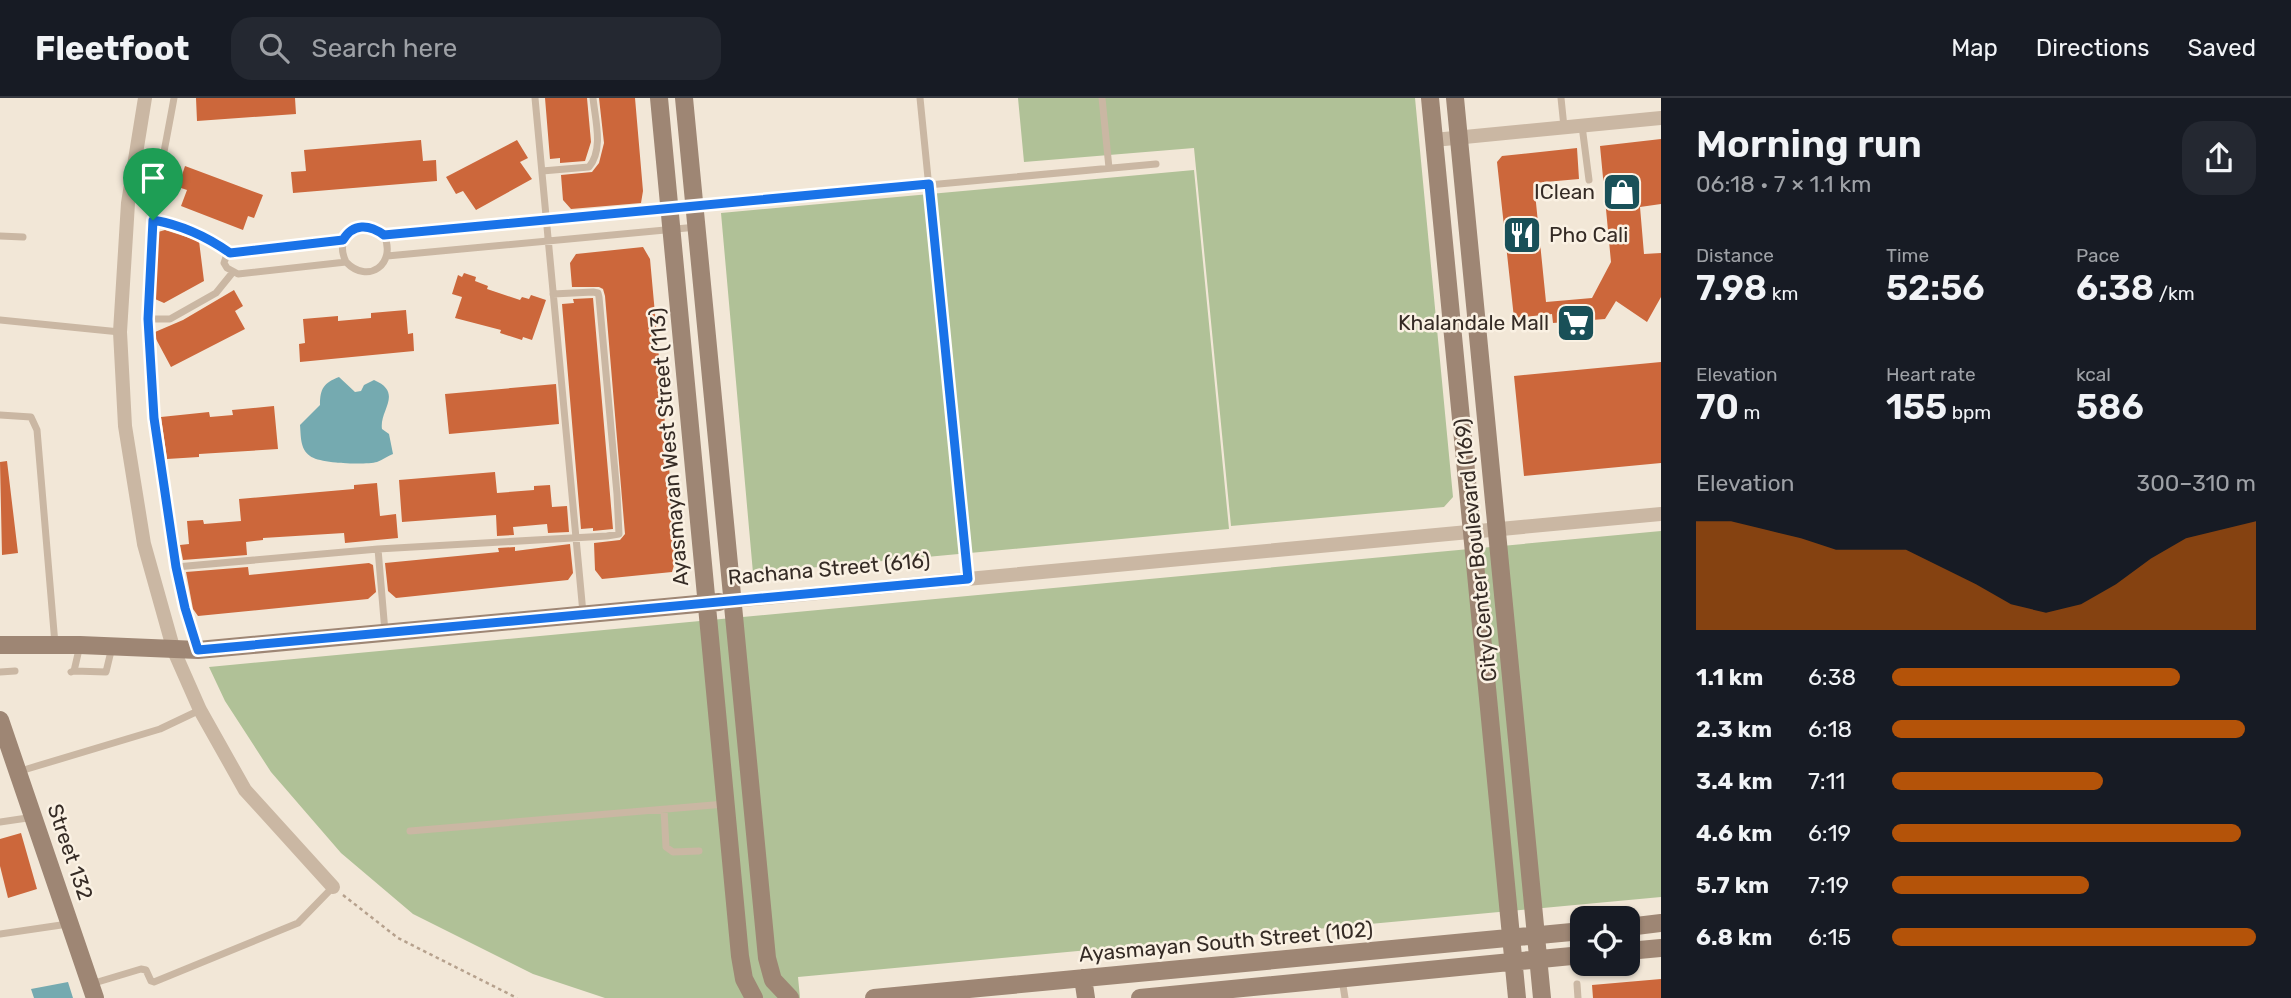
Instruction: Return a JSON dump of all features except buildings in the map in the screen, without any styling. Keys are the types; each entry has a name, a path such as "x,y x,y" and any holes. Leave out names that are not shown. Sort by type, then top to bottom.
{"street":[{"path":"145,98 128,203 120,332 125,426 144,544 174,650 200,710 245,790 333,887"},
{"name":"Ayasmayan West Street (113)","path":"659,98 740,956 744,979 754,998"},
{"path":"684,98 767,958 774,980 786,994"},
{"name":"City Center Boulevard (169)","path":"1430,98 1517,998"},
{"name":"City Center Boulevard (169)","path":"1455,98 1542,998"},
{"path":"1434,140 1661,118"},
{"path":"681,329 706,327"},
{"name":"Rachana Street (616)","path":"0,645 198,650 1661,514"},
{"name":"Street 132","path":"0,720 21,771 93,991"},
{"path":"725,804 752,802"},
{"path":"1640,925 1661,923"},
{"name":"Ayasmayan South Street (102)","path":"874,998 1010,992 1083,978 1570,932"},
{"path":"1640,950 1661,948"},
{"path":"1140,998 1570,956"},
{"path":"1308,957 1310,982"},
{"path":"1083,978 1086,998"}],"lane":[{"path":"174,98 153,220 148,319 154,418 176,567 198,650"},
{"path":"535,98 584,614"},
{"path":"542,171 589,167 596,159 593,98"},
{"path":"920,98 968,579"},
{"path":"1102,98 1109,168"},
{"path":"1561,98 1564,128"},
{"path":"1582,126 1589,180"},
{"path":"384,235 388,248 381,266 366,272 351,268 345,262 342,254 343,240 352,229 360,226 368,226 384,235 1156,164"},
{"path":"153,220 170,223 208,237 230,253 343,240"},
{"path":"387,256 697,227"},
{"path":"0,236 23,237"},
{"path":"230,253 225,263 227,268 238,274 345,262"},
{"path":"148,319 170,319 216,293 233,272"},
{"path":"176,567 378,549 619,534 598,293 553,294"},
{"path":"0,320 120,332"},
{"path":"0,415 31,417 37,430 55,645"},
{"path":"378,549 385,633"},
{"path":"80,645 72,671 102,673 106,672 112,646"},
{"path":"0,672 15,671"},
{"path":"21,771 160,729 200,710"},
{"path":"410,831 725,804"},
{"path":"664,810 666,847 673,852 699,851"},
{"path":"0,822 34,817"},
{"path":"93,991 141,969 155,982 298,923 333,887"},
{"path":"0,934 70,923"},
{"path":"1342,979 1345,998"},
{"path":"1577,984 1578,998"}],"path":[{"path":"333,887 398,938 517,998"}],"green space":[{"path":"1018,98 1415,98 1453,497 1444,507 1231,526 1194,148 1024,162"},
{"path":"1194,170 1229,529 753,573 721,213"},
{"path":"1661,531 1661,897 798,977 800,998 605,998 533,974 413,914 341,853 271,772 225,701 209,667"}],"water":[{"path":"339,377 355,392 361,391 364,385 374,380 387,390 389,396 382,429 389,434 393,454 377,462 343,463 315,459 304,450 300,425 320,405 324,387"},
{"path":"68,982 73,998 34,998 31,989"}],"place":[{"name":"IClean","path":"1622,192"},
{"name":"Pho Cali","path":"1522,235"},
{"name":"Khalandale Mall","path":"1576,323"}],"route":[{"path":"929,184 968,579 198,650 176,567 154,418 148,319 153,220 170,223 208,237 230,253 236,250 343,240 352,229 360,226 377,229 384,235 929,184"}]}
